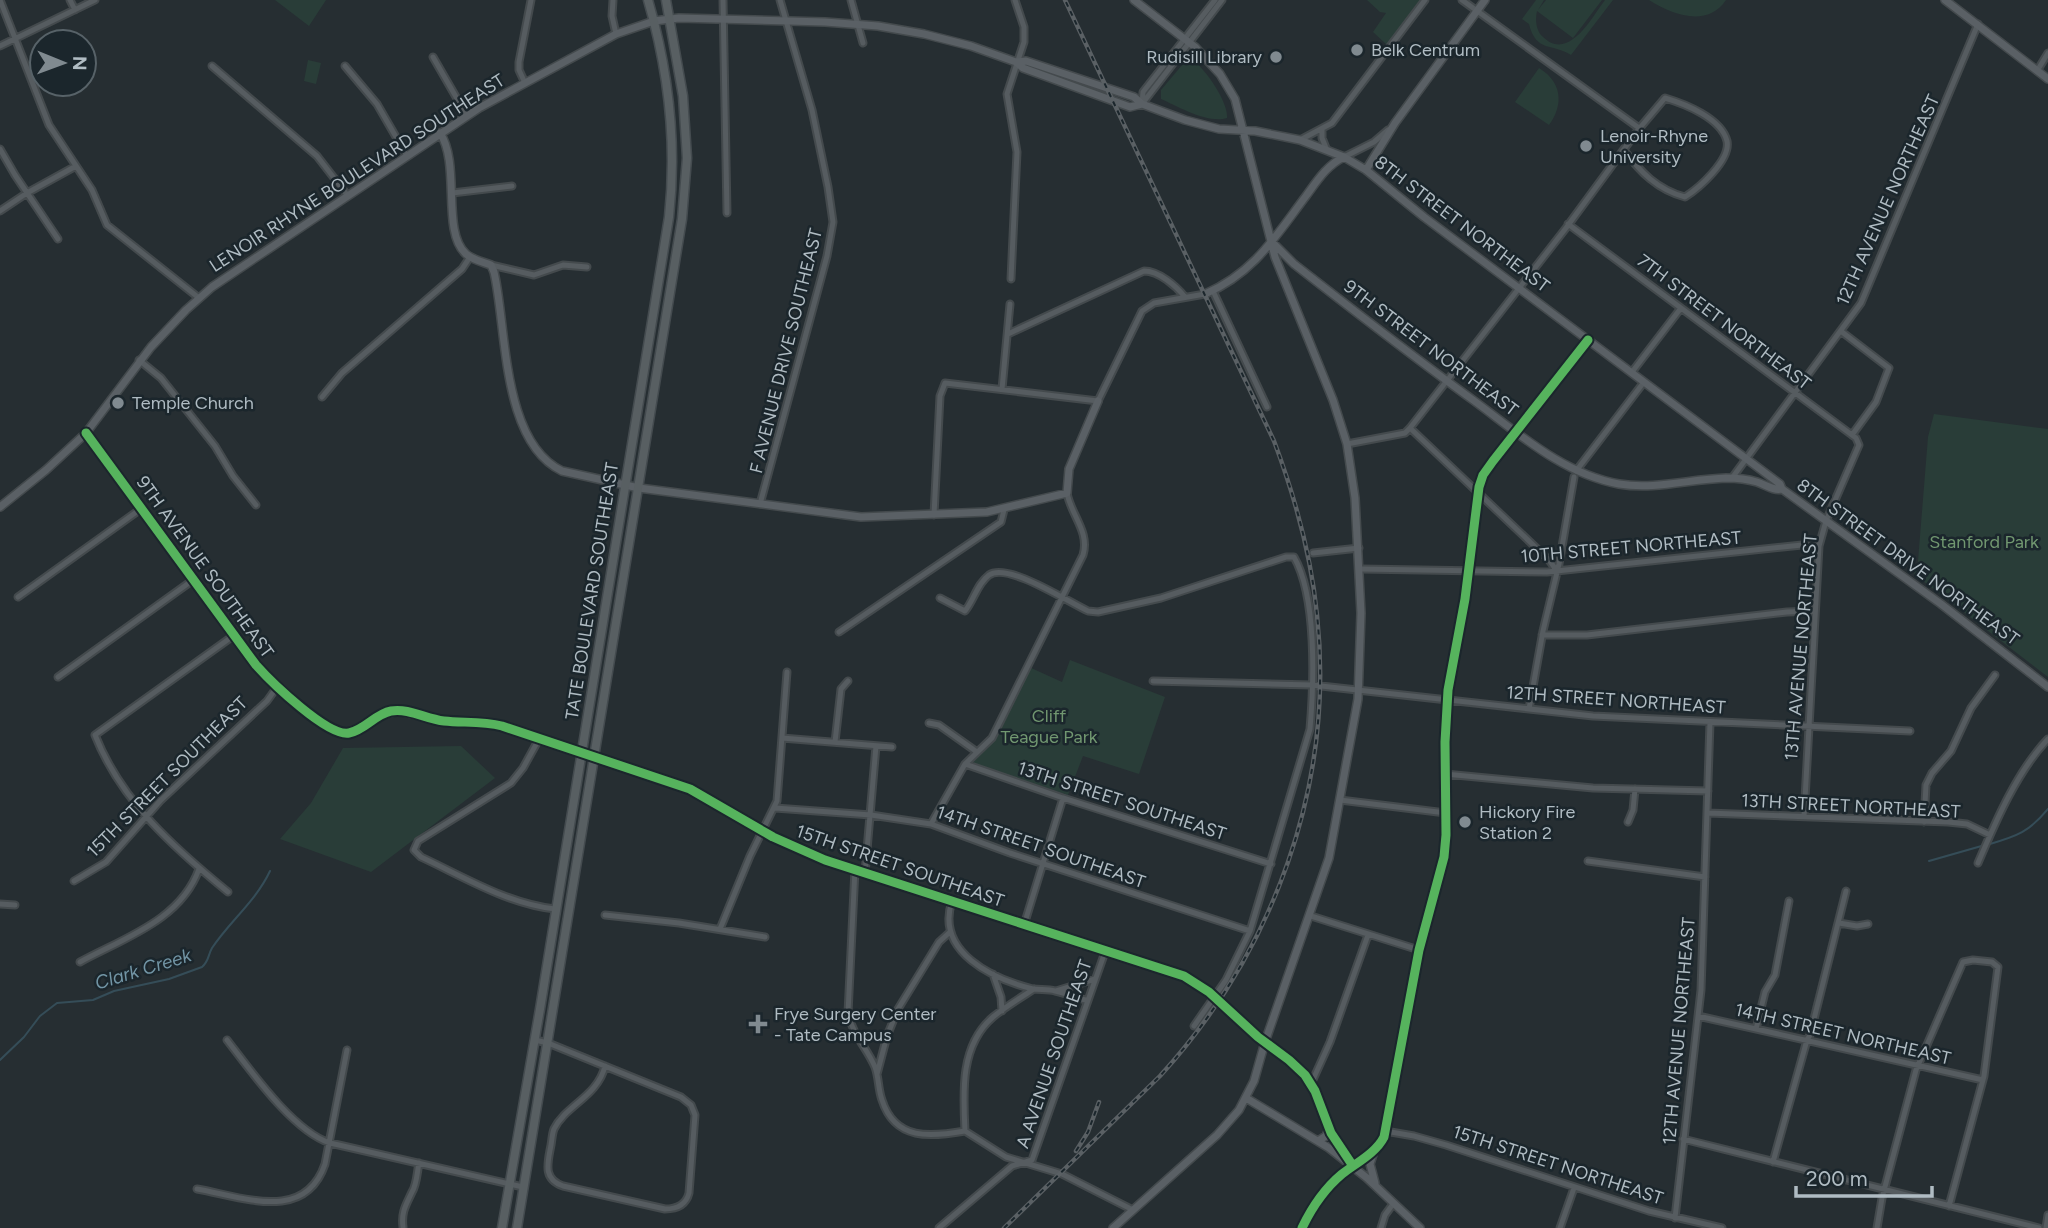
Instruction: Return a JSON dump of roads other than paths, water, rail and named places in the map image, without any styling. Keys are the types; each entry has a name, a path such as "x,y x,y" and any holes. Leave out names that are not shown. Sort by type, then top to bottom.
{"main road":[{"name":"TATE BOULEVARD SOUTHEAST","path":"502,1228 669,217 673,177 671,105 648,0"},
{"name":"TATE BOULEVARD SOUTHEAST","path":"517,1228 639,488 685,189 687,158 683,96 666,0"},
{"path":"1113,1228 1217,1135 1246,1098 1329,858 1359,690 1361,569 1354,486 1347,444 1333,400 1275,257 1235,99 1228,85 1209,61 1134,0"},
{"path":"1366,170 1395,123 1485,0"},
{"path":"1945,0 2048,79"},
{"name":"LENOIR RHYNE BOULEVARD SOUTHEAST","path":"0,507 86,433 139,360 199,298 226,277 467,116 616,34 668,18 786,20 898,29 947,40 1016,62 1024,68 1130,107 1142,104"},
{"name":"LENOIR RHYNE BOULEVARD SOUTHEAST","path":"1016,62 1026,61 1134,97 1142,104 1208,127 1243,131"},
{"name":"8TH STREET NORTHEAST","path":"1243,131 1300,140 1326,148 1366,170 1424,217 1780,484 1782,489"},
{"path":"440,133 447,148 461,249 470,257 491,265 495,278 513,398 531,439 551,465 566,473 639,488 861,516 1004,510 1067,493 1069,470 1098,401"},
{"path":"1209,293 1250,267 1326,170 1344,157"},
{"name":"9TH STREET NORTHEAST","path":"1272,242 1294,264 1447,381 1575,474 1637,486 1732,478 1756,482 1777,491 1782,489"},
{"name":"8TH STREET DRIVE NORTHEAST","path":"1782,489 1941,604 2048,687"},
{"name":"15TH STREET SOUTHEAST","path":"340,733 354,732 383,714 399,711 442,721 490,723 690,789 805,852 1184,976 1214,996"},
{"path":"1214,996 1265,1042"},
{"path":"1246,1098 1318,1141 1353,1166 1420,1228"},
{"path":"1318,1141 1326,1136 1329,1129"},
{"path":"1375,1148 1370,1164 1372,1178 1379,1189"}],"street":[{"path":"1,0 49,125 92,190 102,217 110,229 199,298"},
{"path":"70,0 75,9"},
{"path":"0,46 95,0"},
{"path":"525,83 519,70 519,62 531,0"},
{"path":"613,0 612,16 616,34"},
{"path":"723,0 727,213"},
{"name":"F AVENUE DRIVE SOUTHEAST","path":"760,504 828,253 833,222 812,110 780,0"},
{"path":"851,0 863,43"},
{"path":"1011,279 1017,152 1007,94 1024,42 1024,27 1015,0"},
{"path":"1187,41 1215,0"},
{"path":"1142,104 1143,92 1222,0"},
{"path":"1300,140 1322,129 1338,116 1426,0"},
{"path":"1462,0 1639,128"},
{"name":"12TH AVENUE NORTHEAST","path":"1732,478 1842,332 1864,296 1978,24"},
{"path":"2037,71 2048,53"},
{"path":"433,57 467,116"},
{"path":"212,66 317,156 348,196"},
{"path":"345,66 377,104 407,156"},
{"path":"1347,444 1405,433 1410,428 1520,288 1639,128 1665,98 1682,103 1719,127 1727,142 1726,152 1699,188 1685,197 1668,192 1654,183 1624,150"},
{"path":"1344,157 1374,142 1395,123"},
{"path":"1322,129 1326,148"},
{"path":"0,149 58,239"},
{"path":"0,211 76,166"},
{"path":"452,193 512,186"},
{"name":"7TH STREET NORTHEAST","path":"1568,225 1852,435 1859,445"},
{"path":"322,397 342,373 462,269 470,257"},
{"path":"491,265 534,275 563,265 587,267"},
{"path":"1008,334 1144,271 1155,273 1185,297"},
{"path":"934,515 940,396 945,383 1098,401 1142,310 1154,303 1209,293 1267,407"},
{"path":"1002,389 1010,304"},
{"path":"1632,372 1681,308"},
{"path":"1842,332 1889,368 1875,402 1852,435"},
{"path":"1302,1228 1324,1191 1375,1148 1381,1142 1385,1131 1419,950 1441,872 1445,845 1447,700 1469,571 1478,492 1483,475 1588,340"},
{"path":"139,360 161,379 220,453 233,476 256,505"},
{"path":"1529,709 1575,474 1644,382"},
{"path":"1410,428 1549,560 1556,571"},
{"name":"9TH AVENUE SOUTHEAST","path":"86,433 256,666 323,726 340,733"},
{"name":"13TH AVENUE NORTHEAST","path":"1804,817 1819,546 1826,521 1859,445"},
{"path":"931,824 965,764 992,738 1083,555 1086,542 1067,493"},
{"path":"18,597 142,508"},
{"path":"839,632 1001,522 1004,510"},
{"name":"10TH STREET NORTHEAST","path":"1361,569 1556,571 1802,545 1819,546"},
{"path":"1313,553 1359,548"},
{"path":"940,598 963,611 984,579 997,571 1018,576 1088,611 1098,612 1161,598 1286,557 1294,557 1302,576 1308,605 1312,685 1308,738 1250,931 1226,981 1194,1026"},
{"path":"58,677 193,580"},
{"path":"1542,635 1587,635 1815,611"},
{"path":"228,892 199,869 146,816 114,776 95,735 233,636"},
{"path":"720,929 750,856 775,808 779,792 787,672"},
{"path":"1924,822 1927,785 1932,773 1951,751 1971,708 1995,675"},
{"path":"835,742 841,689 848,681"},
{"name":"12TH STREET NORTHEAST","path":"1153,681 1312,685 1593,716 1910,731"},
{"name":"15TH STREET SOUTHEAST","path":"74,881 106,862 146,816 267,701 278,687"},
{"name":"12TH AVENUE NORTHEAST","path":"1675,1217 1704,952 1710,722"},
{"path":"929,723 939,725 977,751"},
{"path":"782,738 892,747"},
{"path":"539,739 511,783 418,841 414,850 421,858 509,898 533,906 555,909"},
{"path":"1978,863 2030,760 2048,739"},
{"path":"865,873 876,746"},
{"name":"13TH STREET SOUTHEAST","path":"965,764 1271,864"},
{"path":"1445,774 1593,789 1708,791"},
{"path":"1628,822 1633,810 1635,789"},
{"path":"1024,925 1063,798"},
{"path":"1340,800 1446,813"},
{"name":"14TH STREET SOUTHEAST","path":"775,808 871,815 931,824 1250,931"},
{"name":"13TH STREET NORTHEAST","path":"1708,813 1967,824 1990,835"},
{"path":"1588,861 1705,877"},
{"path":"80,962 168,914 191,887 199,869"},
{"path":"855,870 849,1021 870,1056 888,1112 899,1124 913,1133 934,1137 965,1131 997,1152 1060,1174 1133,1210"},
{"path":"1773,1162 1810,1035 1846,891"},
{"path":"952,901 948,916 955,944 982,969 1034,989 1056,990 1087,1000"},
{"path":"1756,1029 1765,992 1775,975 1789,901"},
{"path":"0,904 15,905"},
{"path":"605,915 765,937"},
{"path":"1311,916 1419,950"},
{"path":"1839,923 1857,926 1868,924"},
{"path":"877,1075 887,1036 898,1009 939,942 950,932"},
{"path":"1311,1084 1330,1042 1368,935"},
{"name":"A AVENUE SOUTHEAST","path":"1026,1163 1032,1160 1105,952"},
{"path":"1877,1228 1884,1189 1918,1064 1964,962 1988,961 1998,967 1983,1080 1949,1206"},
{"path":"993,974 998,985 1002,1011"},
{"path":"1056,990 1095,979"},
{"path":"965,1131 963,1083 971,1053 987,1024 1034,989"},
{"name":"14TH STREET NORTHEAST","path":"1698,1016 1983,1080"},
{"path":"227,1040 255,1076 302,1127 317,1138 523,1186"},
{"path":"535,1040 548,1043 605,1066 681,1097 693,1108 696,1122 690,1193 687,1201 680,1207 665,1209 557,1184 549,1176 547,1168 553,1130 598,1083 605,1066"},
{"path":"1265,1042 1297,1066 1311,1084 1329,1129 1353,1166"},
{"path":"197,1189 268,1202 295,1199 310,1190 319,1179 330,1143 348,1050"},
{"name":"15TH STREET NORTHEAST","path":"1385,1131 1446,1145 1574,1188 1722,1228"},
{"path":"1683,1139 2039,1228"},
{"path":"403,1227 401,1217 413,1192 419,1163"},
{"path":"939,1228 1012,1166 1026,1163"},
{"path":"1560,1228 1574,1188"},
{"path":"1381,1228 1393,1203"},
{"path":"2046,1228 2048,1215"}],"waterway":[{"path":"1990,844 2022,832 2048,809"},
{"path":"1929,861 1985,845"},
{"name":"Clark Creek","path":"0,1060 24,1037 40,1016 57,1003 93,1000 114,991 169,979 202,967 212,948 258,892 270,871"}],"railway":[{"path":"1004,1228 1160,1076 1200,1027 1235,975 1265,920 1288,862 1305,802 1316,741 1320,678 1317,615 1311,570 1289,483 1274,441 1065,0"},
{"path":"1076,1151 1088,1132 1099,1102"}],"place":[{"name":"Belk Centrum","path":"1357,50"},
{"name":"Rudisill Library","path":"1276,57"},
{"name":"Lenoir-Rhyne University","path":"1586,146"},
{"name":"Temple Church","path":"118,403"},
{"name":"Hickory Fire Station 2","path":"1465,822"},
{"name":"Frye Surgery Center - Tate Campus","path":"758,1024"}],"park label":[{"name":"Stanford Park","path":"1984,542"},
{"name":"Cliff Teague Park","path":"1049,726"}]}
